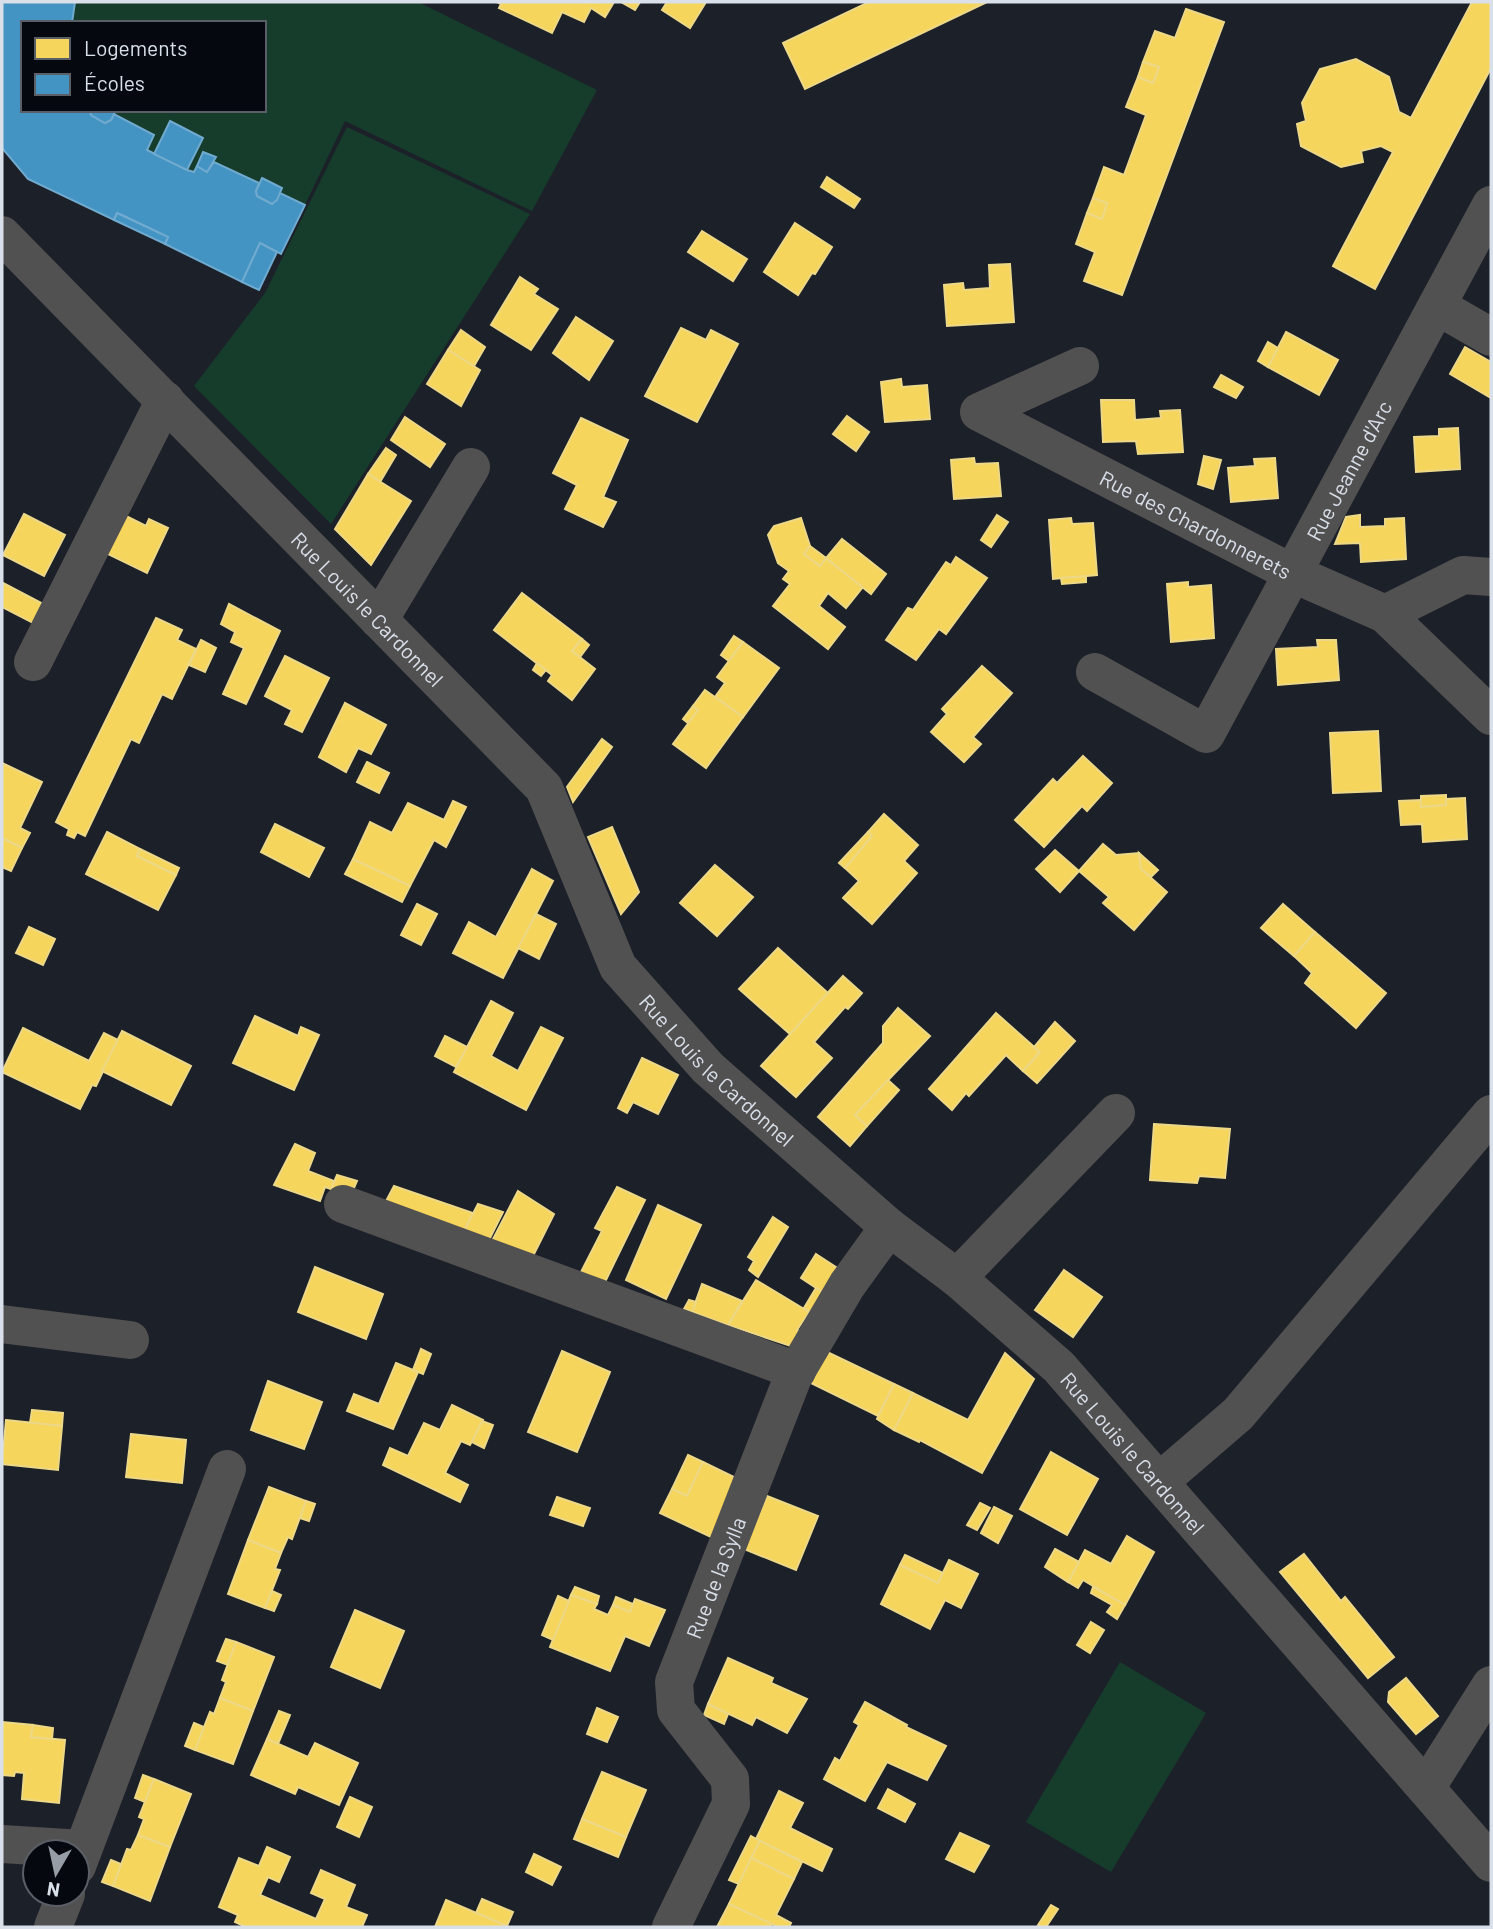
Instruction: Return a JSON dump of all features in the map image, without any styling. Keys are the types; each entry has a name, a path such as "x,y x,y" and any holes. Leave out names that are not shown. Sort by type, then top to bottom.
{"street":[{"name":"Rue Jeanne d'Arc","path":"1095,672 1206,734 1491,205"},
{"name":"Rue Louis le Cardonnel","path":"2,235 544,789 618,967 708,1068 889,1227 957,1278 1059,1367 1491,1863"},
{"path":"1437,306 1491,337"},
{"name":"Rue des Chardonnerets","path":"1080,366 979,412 1294,574 1385,614 1491,716"},
{"path":"33,662 164,400"},
{"path":"379,620 471,467"},
{"path":"1385,614 1463,575 1491,577"},
{"path":"957,1278 1116,1114"},
{"path":"1159,1482 1238,1414 1491,1114"},
{"path":"343,1204 797,1371"},
{"name":"Rue de la Sylla","path":"671,1927 731,1804 730,1779 676,1710 674,1682 797,1371 847,1285 889,1227"},
{"path":"2,1324 130,1340"},
{"path":"88,1838 227,1469"},
{"path":"1426,1788 1491,1685"},
{"path":"2,1844 21,1847"},
{"path":"53,1927 60,1908"}],"green space":[{"path":"75,2 418,2 597,90 532,211 345,121 305,205 280,193 282,188 262,179 259,183 214,162 215,157 204,152 194,172 187,170 202,138 154,154 147,150 154,134 114,114 266,112 266,21 72,21"},
{"path":"347,127 530,214 331,524 194,386 265,293"},
{"path":"1120,1662 1206,1713 1111,1872 1026,1822"}],"building: Logements":[{"path":"497,2 614,2 605,17 591,8 584,22 562,12 552,33 499,8 501,4"},
{"path":"621,2 640,2 635,10"},
{"path":"667,2 706,2 690,28 662,10"},
{"path":"869,2 987,2 805,89 783,43"},
{"path":"1472,2 1491,2 1491,68 1375,289 1333,266 1393,152 1381,146 1361,151 1363,162 1341,167 1301,146 1297,124 1306,121 1302,103 1320,69 1356,59 1389,77 1399,112 1411,118"},
{"path":"1186,9 1224,22 1122,295 1084,281 1095,252 1076,244 1087,213 1102,219 1107,203 1093,198 1104,167 1124,175 1146,115 1126,107 1138,77 1153,83 1159,67 1143,62 1155,31 1175,38"},
{"path":"1143,62 1159,67 1153,83 1138,77"},
{"path":"827,177 860,199 854,208 821,187"},
{"path":"1093,198 1107,203 1102,219 1087,213"},
{"path":"795,223 832,247 798,295 764,272"},
{"path":"702,231 747,259 733,281 688,252"},
{"path":"1010,264 1014,322 947,326 944,285 963,283 964,290 990,288 989,265"},
{"path":"520,277 538,289 534,294 558,309 531,350 491,325"},
{"path":"576,317 613,341 589,380 553,353"},
{"path":"681,328 706,340 711,330 738,344 697,422 645,396"},
{"path":"461,330 485,347 474,366 448,350"},
{"path":"1286,332 1338,360 1319,395 1268,367"},
{"path":"1268,342 1278,348 1268,367 1258,361"},
{"path":"1465,347 1491,362 1491,398 1450,374"},
{"path":"448,350 480,370 461,406 427,384"},
{"path":"1221,375 1243,387 1236,398 1214,387"},
{"path":"901,379 902,387 927,385 930,419 885,422 881,382"},
{"path":"1101,400 1134,400 1135,420 1161,418 1160,411 1180,410 1183,452 1138,454 1136,441 1103,442"},
{"path":"847,416 869,432 856,451 833,434"},
{"path":"405,417 445,444 430,467 391,440"},
{"path":"581,418 628,440 603,497 616,502 603,527 565,509 577,485 553,473"},
{"path":"1458,428 1460,469 1416,472 1414,437 1439,436 1439,429"},
{"path":"386,448 396,455 380,482 368,474"},
{"path":"1204,456 1221,460 1213,489 1198,484"},
{"path":"974,458 975,464 998,463 1001,496 954,499 951,460"},
{"path":"1275,458 1278,498 1231,502 1228,468 1255,466 1254,459"},
{"path":"368,474 411,501 371,565 335,529"},
{"path":"24,514 65,535 44,576 3,555"},
{"path":"124,515 146,526 149,519 168,528 147,573 106,553"},
{"path":"997,515 1008,522 991,547 981,540"},
{"path":"1360,515 1360,527 1385,526 1385,519 1404,518 1406,559 1361,562 1360,543 1335,544 1346,517"},
{"path":"801,518 810,546 804,554 820,566 826,558 863,587 846,608 828,593 819,606 845,627 828,649 773,606 790,584 783,579 789,571 778,563 768,535 774,526"},
{"path":"1071,518 1072,524 1093,523 1097,575 1053,579 1049,520"},
{"path":"842,539 886,574 871,594 826,558"},
{"path":"810,546 826,558 820,566 804,554"},
{"path":"956,557 987,578 946,634 939,629 916,660 886,640 908,608 913,610 946,562 951,565"},
{"path":"1086,576 1086,582 1062,584 1061,578"},
{"path":"1188,582 1188,587 1211,585 1214,638 1171,642 1167,584"},
{"path":"3,583 45,605 35,624 2,607"},
{"path":"522,593 582,639 572,651 595,669 572,700 548,681 552,675 494,630"},
{"path":"229,604 280,631 246,704 223,694 244,648 231,642 235,632 221,624"},
{"path":"156,618 182,630 177,640 196,649 172,699 162,694 139,743 131,739 85,836 77,832 74,838 67,835 69,829 56,822"},
{"path":"734,636 743,642 729,661 721,655"},
{"path":"582,639 589,645 580,657 572,651"},
{"path":"201,640 216,648 205,672 189,665"},
{"path":"1317,640 1336,640 1339,680 1278,685 1276,649 1318,647"},
{"path":"743,642 779,668 743,717 715,697 725,683 717,677"},
{"path":"285,656 329,678 302,732 285,724 292,710 265,696"},
{"path":"537,663 546,670 541,676 533,670"},
{"path":"982,666 1012,693 973,737 981,744 964,762 931,732 947,714 942,709"},
{"path":"705,690 743,717 706,768 673,744 698,710 693,706"},
{"path":"345,703 386,725 371,754 358,748 346,772 319,757"},
{"path":"693,706 698,710 688,723 683,719"},
{"path":"1378,731 1381,791 1333,793 1330,733"},
{"path":"602,739 612,747 573,802 567,787"},
{"path":"1083,756 1112,783 1087,811 1082,806 1044,847 1015,820 1053,779 1057,783"},
{"path":"367,762 389,773 379,793 357,782"},
{"path":"2,763 42,782 20,828 30,833 22,848 2,838"},
{"path":"1446,795 1446,805 1421,807 1421,796"},
{"path":"1465,798 1467,839 1423,842 1422,824 1401,825 1399,801 1421,800 1421,807 1446,805 1446,799"},
{"path":"453,801 466,807 446,847 434,840 410,886 353,859 370,822 392,833 408,803 444,820"},
{"path":"884,814 918,845 904,861 917,873 872,924 843,898 859,881 845,868 872,836 868,832"},
{"path":"275,824 324,848 309,877 261,852"},
{"path":"612,827 639,892 621,914 588,837"},
{"path":"107,832 140,849 137,856 176,875 158,910 86,874"},
{"path":"868,832 872,836 845,868 839,863"},
{"path":"2,838 22,848 11,871 2,867"},
{"path":"1103,844 1116,855 1139,853 1141,869 1167,892 1134,930 1103,903 1109,897 1079,871"},
{"path":"140,849 179,868 176,875 137,856"},
{"path":"1055,850 1079,871 1060,892 1036,869"},
{"path":"1139,853 1158,870 1151,877 1141,869"},
{"path":"353,859 410,886 402,902 345,874"},
{"path":"715,865 753,897 717,936 680,903"},
{"path":"532,869 553,881 503,978 453,953 469,922 496,937"},
{"path":"417,904 437,914 421,945 401,935"},
{"path":"1283,904 1315,932 1294,956 1261,928"},
{"path":"536,914 556,924 539,959 518,948"},
{"path":"29,927 55,939 43,965 16,953"},
{"path":"1315,932 1386,993 1356,1028 1305,983 1312,973 1294,956"},
{"path":"778,948 828,993 790,1034 739,989"},
{"path":"843,976 862,993 848,1009 845,1007 814,1042 832,1058 796,1097 761,1066"},
{"path":"491,1001 513,1013 491,1056 518,1071 541,1027 563,1038 526,1110 454,1072"},
{"path":"898,1008 930,1036 855,1115 867,1126 850,1146 818,1117 883,1043 883,1026"},
{"path":"996,1013 1040,1052 1023,1071 1006,1055 969,1096 966,1093 952,1110 929,1089"},
{"path":"255,1016 298,1036 301,1027 319,1035 294,1090 233,1063"},
{"path":"1055,1022 1075,1041 1037,1083 1023,1071 1040,1052 1034,1047"},
{"path":"23,1028 89,1061 104,1033 118,1040 96,1086 92,1085 80,1109 2,1072"},
{"path":"122,1031 191,1066 171,1105 102,1071"},
{"path":"445,1036 467,1047 456,1067 435,1056"},
{"path":"642,1058 678,1075 658,1114 633,1102 627,1113 618,1108"},
{"path":"888,1080 899,1090 867,1126 855,1115"},
{"path":"1154,1124 1230,1129 1225,1178 1199,1176 1197,1183 1150,1180"},
{"path":"295,1144 315,1153 308,1171 334,1181 331,1189 325,1187 320,1201 274,1185"},
{"path":"337,1175 357,1181 351,1195 331,1189"},
{"path":"394,1186 473,1213 463,1233 384,1205"},
{"path":"617,1187 645,1200 605,1282 580,1274 602,1231 595,1228"},
{"path":"518,1191 554,1214 532,1258 491,1243"},
{"path":"478,1204 503,1212 488,1242 463,1233"},
{"path":"658,1205 701,1225 666,1299 626,1280"},
{"path":"773,1217 788,1227 758,1277 749,1270 754,1261 748,1257"},
{"path":"816,1254 839,1269 824,1293 801,1278"},
{"path":"315,1267 383,1294 366,1339 298,1312"},
{"path":"1064,1270 1102,1297 1073,1337 1035,1310"},
{"path":"756,1280 809,1312 797,1330 801,1331 791,1346 728,1325"},
{"path":"702,1284 742,1301 728,1325 692,1312"},
{"path":"816,1288 824,1293 812,1313 804,1308"},
{"path":"689,1300 696,1302 692,1312 684,1309"},
{"path":"421,1349 431,1354 423,1374 413,1370"},
{"path":"562,1351 610,1372 577,1452 528,1432"},
{"path":"825,1351 894,1384 878,1416 807,1381"},
{"path":"1005,1353 1034,1379 982,1473 920,1440 919,1442 894,1430 913,1393 968,1420"},
{"path":"396,1363 418,1372 393,1429 347,1411 354,1394 379,1404"},
{"path":"268,1381 322,1402 304,1449 251,1430"},
{"path":"894,1384 913,1393 894,1430 877,1419"},
{"path":"452,1405 483,1420 470,1445 461,1441 445,1473 468,1485 460,1502 383,1465 390,1448 408,1456 424,1423 440,1430"},
{"path":"32,1410 63,1413 62,1426 30,1423"},
{"path":"6,1420 62,1426 58,1470 2,1464"},
{"path":"482,1421 493,1425 484,1448 472,1442"},
{"path":"131,1434 186,1440 182,1483 126,1477"},
{"path":"1051,1452 1098,1479 1067,1535 1020,1509"},
{"path":"688,1455 703,1462 687,1496 672,1489"},
{"path":"703,1462 740,1480 713,1538 660,1513 672,1489 687,1496"},
{"path":"269,1487 306,1501 292,1539 288,1537 281,1553 248,1540"},
{"path":"767,1496 818,1516 796,1570 744,1549"},
{"path":"557,1497 590,1508 583,1526 550,1515"},
{"path":"306,1501 315,1504 309,1521 300,1518"},
{"path":"980,1503 990,1508 977,1530 967,1525"},
{"path":"994,1507 1012,1516 998,1543 981,1533"},
{"path":"1127,1536 1154,1552 1125,1605 1083,1580 1078,1588 1068,1582 1085,1550 1111,1564"},
{"path":"248,1540 281,1553 275,1569 280,1570 265,1608 228,1594"},
{"path":"1055,1549 1079,1562 1068,1582 1045,1567"},
{"path":"1304,1554 1341,1601 1345,1597 1394,1657 1368,1678 1280,1572"},
{"path":"905,1555 943,1573 938,1583 900,1565"},
{"path":"949,1560 978,1574 961,1608 945,1600 930,1629 881,1604 900,1565 938,1583"},
{"path":"575,1587 599,1596 597,1604 571,1595"},
{"path":"1093,1587 1125,1605 1117,1619 1107,1612 1112,1605 1091,1593"},
{"path":"272,1591 281,1595 274,1611 265,1608"},
{"path":"571,1595 597,1604 594,1609 608,1615 613,1605 630,1612 635,1599 665,1610 649,1646 625,1636 610,1671 550,1647"},
{"path":"558,1596 569,1601 553,1640 542,1635"},
{"path":"616,1597 633,1604 630,1612 613,1605"},
{"path":"355,1610 404,1631 380,1688 331,1667"},
{"path":"1091,1622 1104,1630 1090,1653 1077,1645"},
{"path":"226,1639 236,1642 228,1665 217,1661"},
{"path":"236,1642 274,1657 253,1711 220,1698 226,1682 222,1680"},
{"path":"728,1658 773,1678 771,1683 807,1699 787,1733 756,1717 752,1725 708,1704"},
{"path":"1406,1678 1438,1716 1416,1734 1388,1702 1389,1692"},
{"path":"220,1698 253,1711 233,1764 195,1750 210,1712 214,1714"},
{"path":"865,1702 907,1725 906,1727 946,1746 927,1780 887,1762 865,1801 824,1779 835,1758 840,1761 859,1725 854,1722"},
{"path":"708,1704 728,1714 724,1724 704,1715"},
{"path":"597,1708 618,1717 607,1742 587,1734"},
{"path":"279,1711 290,1715 278,1744 267,1739"},
{"path":"2,1722 33,1725 31,1737 65,1740 59,1803 22,1799 24,1773 2,1775"},
{"path":"194,1723 204,1727 195,1750 185,1746"},
{"path":"33,1725 53,1728 52,1739 31,1737"},
{"path":"267,1739 308,1757 315,1743 358,1763 339,1805 298,1787 295,1794 251,1775"},
{"path":"602,1772 646,1790 626,1837 582,1819"},
{"path":"143,1775 154,1779 145,1802 135,1798"},
{"path":"154,1779 191,1794 170,1847 138,1835 144,1819 139,1817"},
{"path":"888,1789 915,1804 905,1822 878,1808"},
{"path":"779,1791 803,1803 790,1828 832,1849 822,1871 756,1839"},
{"path":"350,1797 372,1807 359,1837 337,1827"},
{"path":"582,1819 626,1837 618,1857 574,1839"},
{"path":"960,1833 989,1846 974,1872 946,1859"},
{"path":"138,1835 170,1847 150,1901 113,1886 127,1849 131,1850"},
{"path":"751,1836 760,1841 739,1884 729,1880"},
{"path":"760,1841 802,1862 794,1879 751,1858"},
{"path":"267,1847 290,1857 279,1882 268,1877 260,1895 316,1919 325,1899 311,1893 321,1870 355,1885 346,1907 367,1915 362,1927 246,1927 235,1922 238,1915 219,1907 239,1858 259,1866"},
{"path":"534,1854 561,1867 552,1885 526,1872"},
{"path":"751,1858 794,1879 776,1915 791,1923 789,1927 778,1927 729,1904"},
{"path":"111,1860 121,1864 113,1886 102,1882"},
{"path":"482,1899 513,1912 507,1926 476,1913"},
{"path":"446,1900 507,1926 435,1927"},
{"path":"729,1904 772,1924 770,1927 717,1927"},
{"path":"1051,1905 1058,1909 1046,1927 1038,1925"}],"building: Écoles":[{"path":"2,2 75,2 72,21 21,21 21,112 90,112 105,123 111,120 114,114 154,135 147,150 187,170 194,172 197,166 207,172 214,162 259,183 257,196 272,204 280,193 305,205 281,254 260,243 242,282 165,244 168,237 117,213 114,220 28,179 2,148"},
{"path":"90,112 115,112 111,120 105,123"},
{"path":"170,121 203,138 187,170 154,154"},
{"path":"203,152 216,157 207,172 197,166"},
{"path":"262,178 282,188 277,200 272,204 257,196 256,191"},
{"path":"117,213 168,237 165,244 114,220"},
{"path":"260,243 277,252 259,290 242,282"}]}
